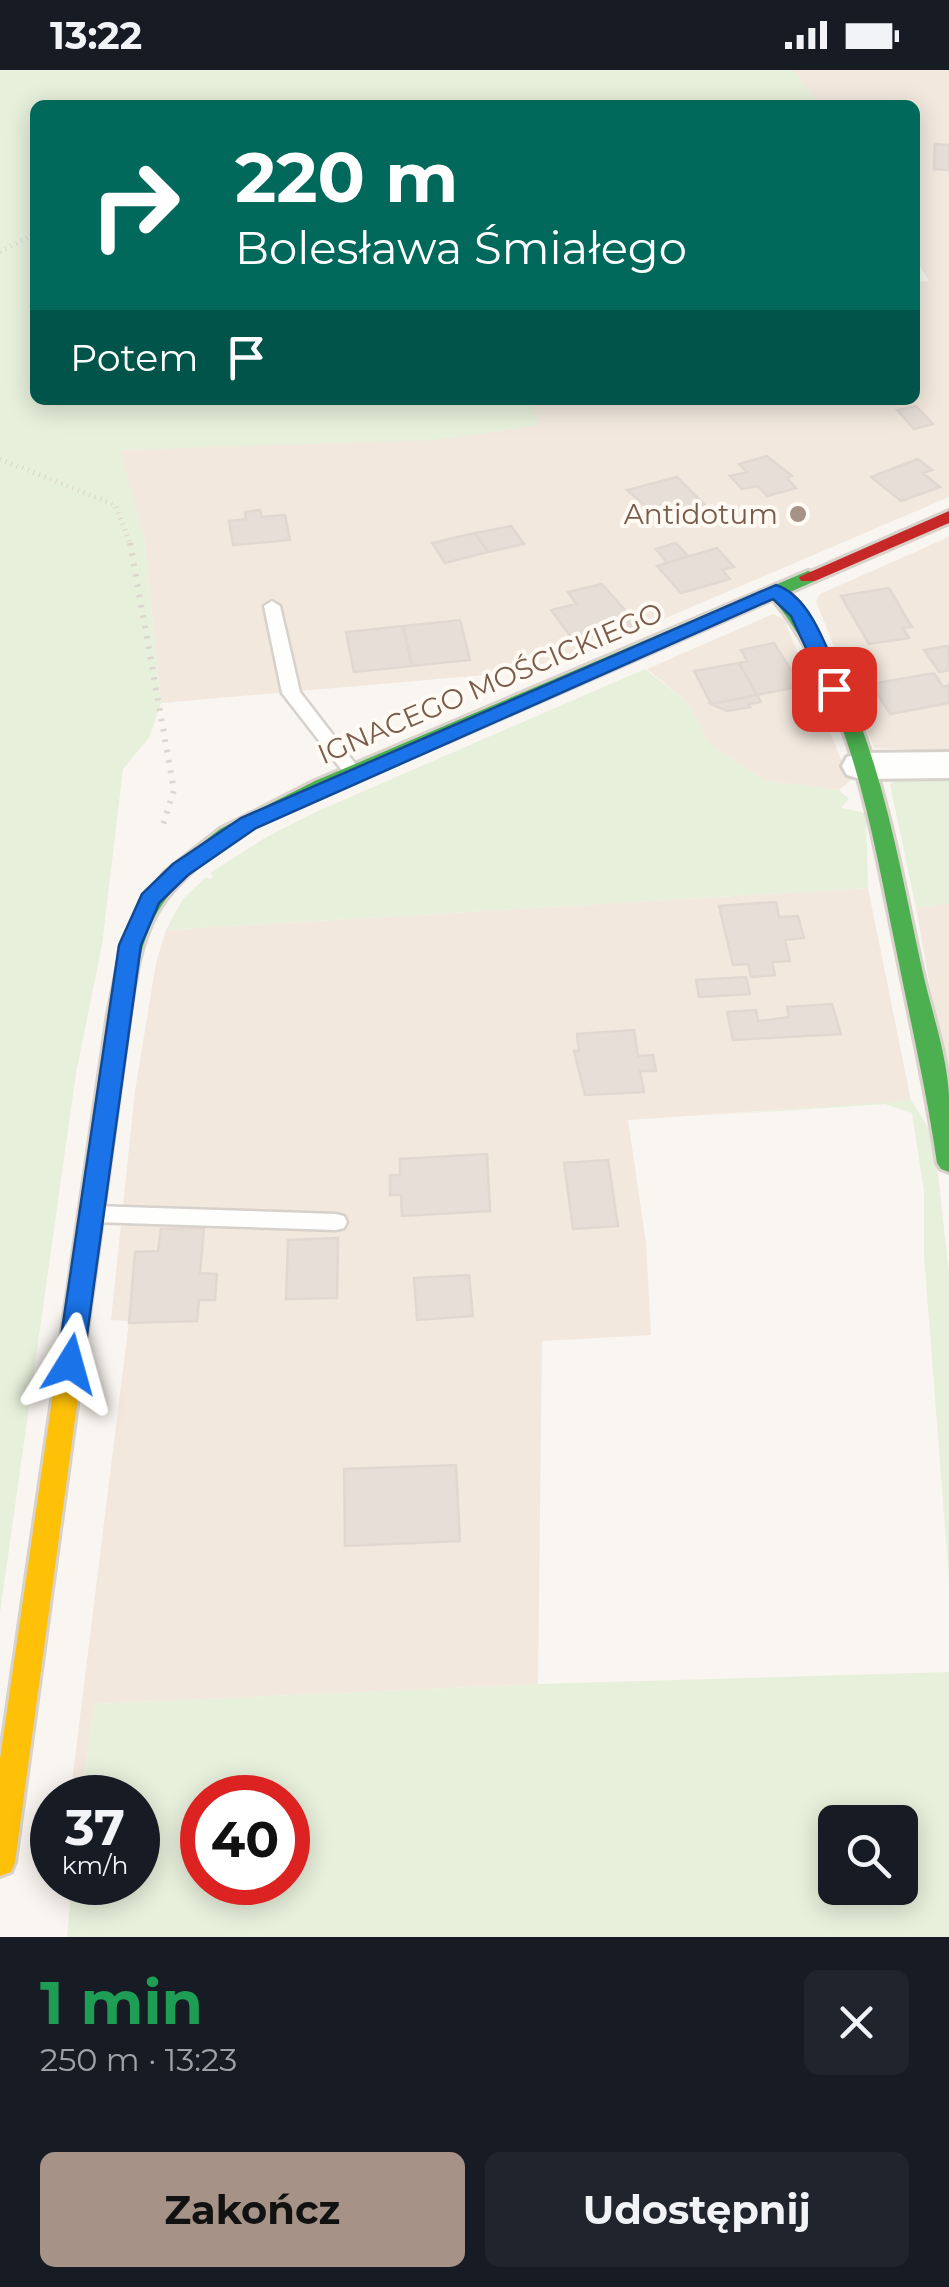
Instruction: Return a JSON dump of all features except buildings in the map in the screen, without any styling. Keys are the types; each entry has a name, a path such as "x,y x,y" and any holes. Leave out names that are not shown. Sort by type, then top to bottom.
{"street":[{"name":"IGNACEGO MOŚCICKIEGO","path":"0,1862 130,945 140,915 161,887 200,854 248,823 949,516"},
{"path":"776,591 800,614 834,689 862,766 893,875 949,1163"},
{"path":"862,766 949,765"}],"lane":[{"path":"272,606 291,693 354,774"},
{"path":"91,1214 336,1222"}],"path":[{"path":"0,252 30,237"},
{"path":"0,459 115,505 130,542 174,790 152,857 161,887"}],"shaded area":[{"path":"794,70 949,70 949,497 584,653 507,673 161,703 144,537 119,450 446,438 537,425 532,405 920,405 920,282 929,281 920,266 920,100 815,100"},
{"path":"949,537 949,751 874,748 816,601 820,594"},
{"path":"773,614 784,619 850,781 839,790 766,781 710,744 686,701 647,669"},
{"path":"868,888 911,1101 628,1120 646,1243 651,1335 542,1341 538,1684 94,1704 85,1775 73,1775 129,1321 111,1320 135,1091 156,963 166,930"},
{"path":"949,903 949,1093 916,908"}],"green space":[{"path":"0,70 794,70 815,100 30,100 30,405 532,405 538,425 437,440 120,450 144,537 161,703 149,738 123,769 102,945 76,1073 0,1613"},
{"path":"645,669 686,701 710,744 766,781 839,790 849,799 841,808 866,813 868,888 166,930 183,899 206,877 210,879 210,873 265,838 318,811"},
{"path":"949,773 949,903 916,908 890,784 907,775"},
{"path":"911,1100 934,1137 949,1274 949,1579 924,1255 924,1192 912,1113 885,1104 704,1116"},
{"path":"949,1672 949,1937 67,1937 70,1905 160,1905 160,1775 85,1775 94,1704 538,1684"}],"traffic: fast":[{"path":"119,1014 134,940 149,907 173,877 227,834 322,786 808,577"},
{"path":"776,591 803,624 826,666 864,768 902,925 949,1163"}],"traffic: slow":[{"path":"0,1862 119,1014"}],"traffic: jam":[{"path":"808,577 949,516"}],"place":[{"name":"Antidotum","path":"798,514"}],"route":[{"path":"70,1364 130,945 140,915 180,870 248,823 302,797 776,591 800,614 834,689"}]}
